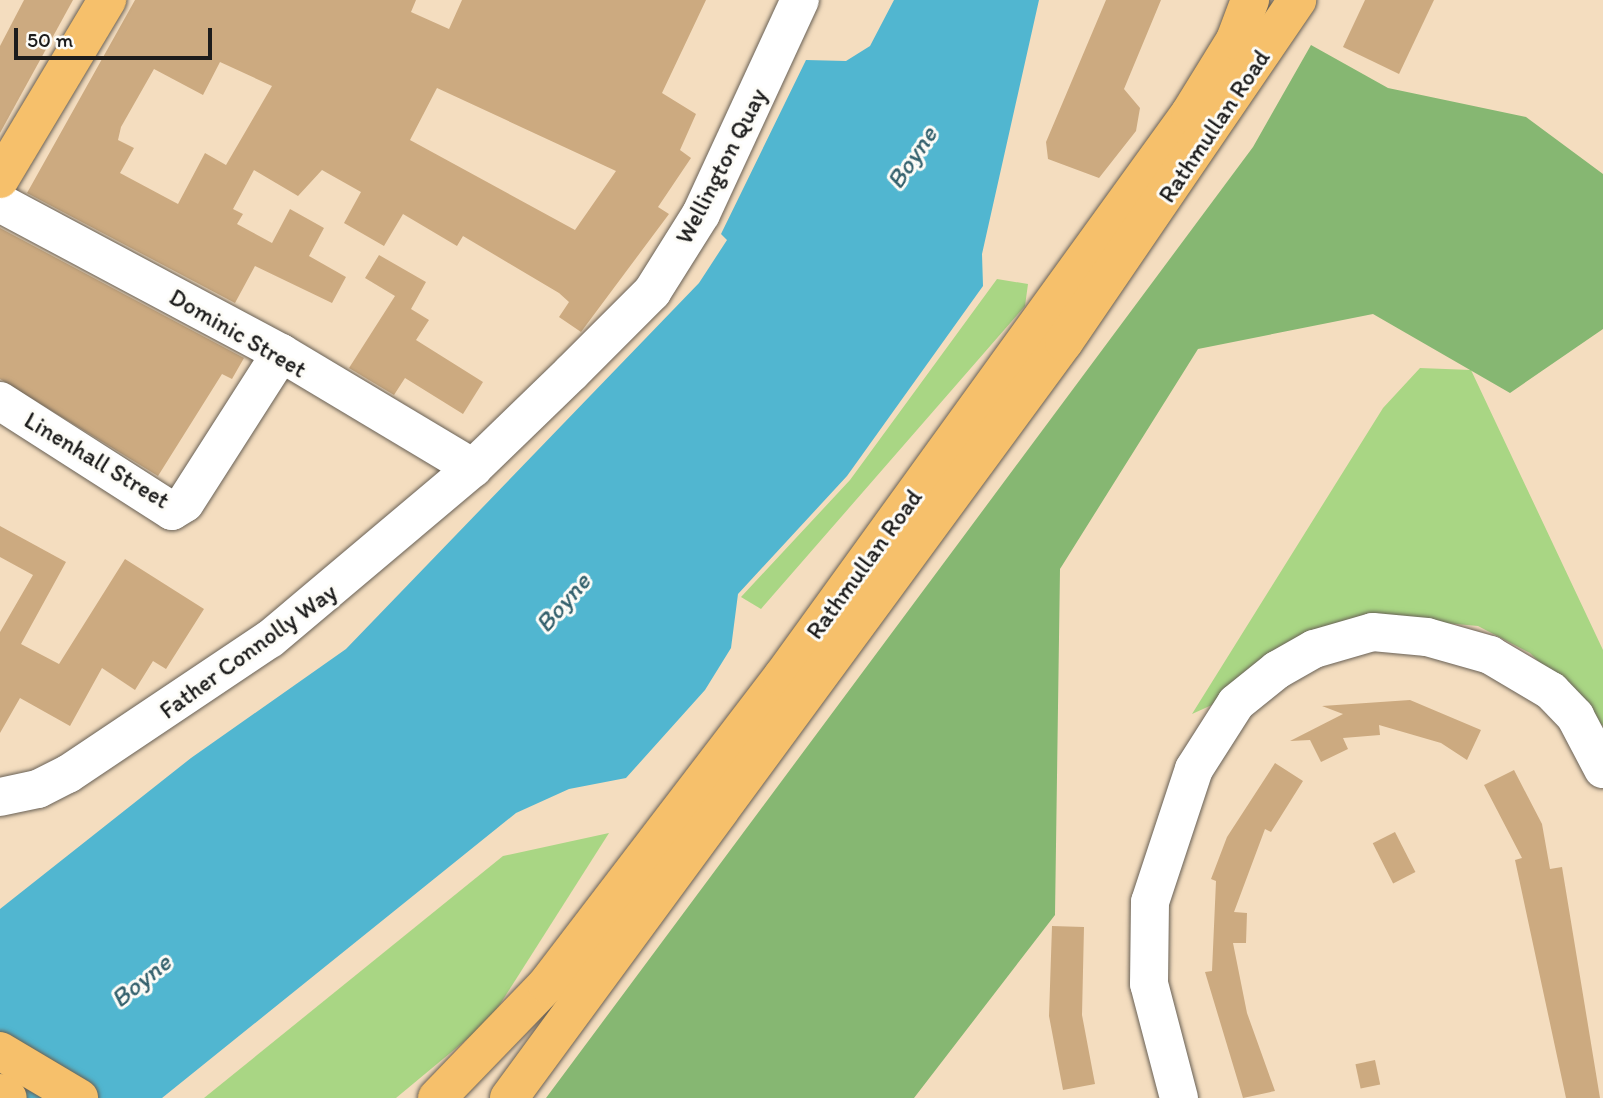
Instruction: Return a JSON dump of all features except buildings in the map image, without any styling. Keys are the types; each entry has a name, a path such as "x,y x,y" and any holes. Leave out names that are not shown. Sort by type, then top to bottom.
{"main road":[{"path":"0,179 107,0"},
{"path":"1232,0 1235,40"},
{"name":"Rathmullan Road","path":"437,1098 547,984 782,677 1190,113 1235,40 1250,0"},
{"name":"Rathmullan Road","path":"509,1098 582,1007 1064,342 1297,0"},
{"path":"0,1051 79,1098"},
{"path":"0,1093 8,1098"}],"street":[{"name":"Wellington Quay","path":"473,468 652,292 701,214 800,0"},
{"name":"Dominic Street","path":"0,203 281,353 473,468"},
{"name":"Linenhall Street","path":"0,401 172,511 185,503 281,353"},
{"name":"Father Connolly Way","path":"0,797 68,774 190,696 332,590 473,468"},
{"path":"1179,1098 1149,984 1150,902 1194,769 1236,703 1277,670 1314,649 1373,632 1427,637 1490,655 1550,691 1575,716 1603,769"}],"green space":[{"path":"1311,45 1388,88 1526,117 1603,174 1603,329 1510,393 1373,314 1198,349 1060,569 1055,915 914,1098 546,1098 1253,147"},
{"path":"997,279 1028,284 1025,306 761,609 741,597 850,480"},
{"path":"1420,368 1471,370 1603,650 1603,726 1530,653 1478,626 1401,619 1192,714 1383,408"},
{"path":"609,833 490,1020 396,1098 204,1098 503,856"}],"water":[{"name":"Boyne","path":"894,0 1039,0 982,254 983,286 847,476 738,594 731,648 705,690 626,778 569,789 516,813 162,1098 0,1098 0,909 191,758 346,649 699,283 727,240 721,234 806,60 846,61 870,46"}]}
